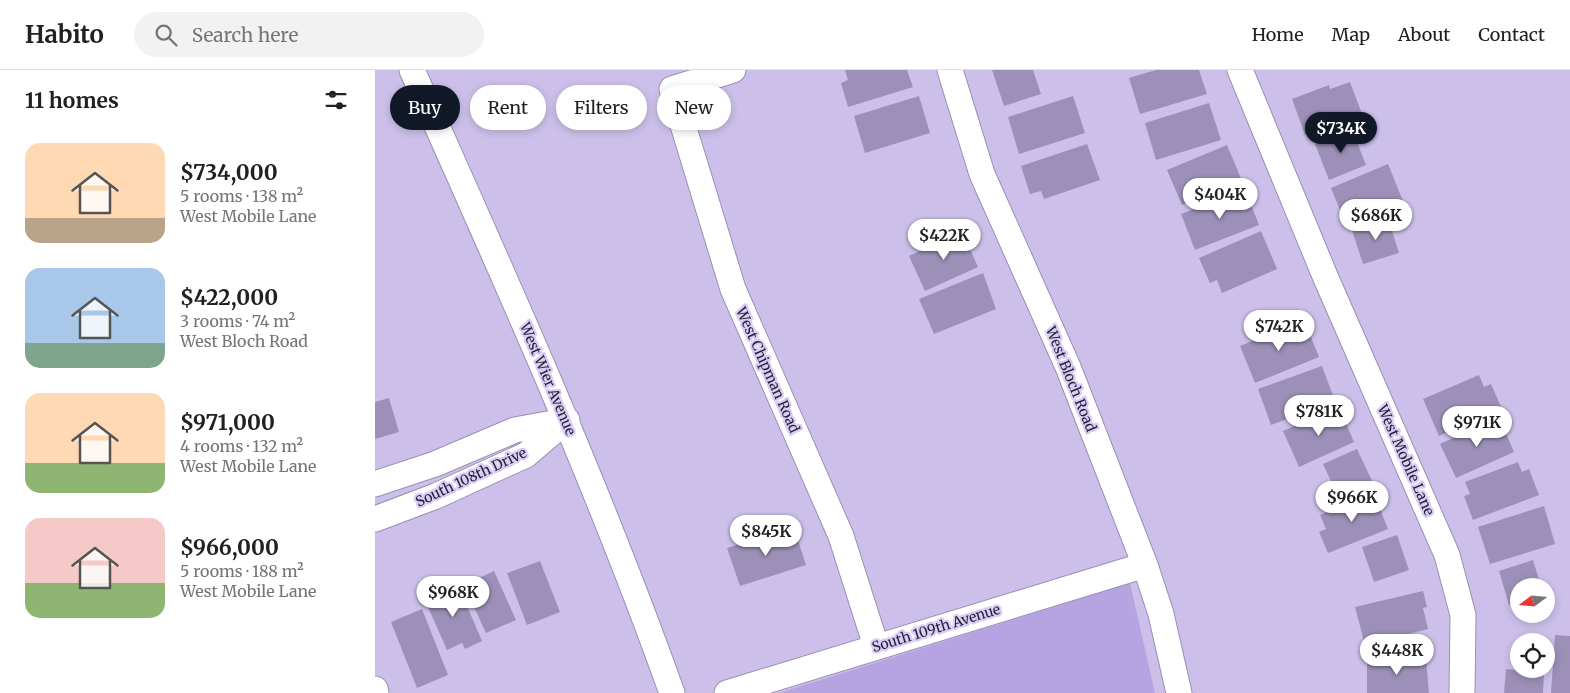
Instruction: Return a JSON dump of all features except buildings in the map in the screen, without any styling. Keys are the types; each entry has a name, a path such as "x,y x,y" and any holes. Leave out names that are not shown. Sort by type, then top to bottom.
{"street":[{"name":"West Wier Avenue","path":"412,70 567,420 635,590 672,693"},
{"name":"West Chipman Road","path":"733,70 672,89 733,289 841,536 876,646"},
{"name":"West Bloch Road","path":"950,70 983,174 1068,367 1145,565 1161,614 1179,693"},
{"name":"West Mobile Lane","path":"1240,70 1325,276 1447,555 1463,615 1462,693"},
{"name":"South 108th Drive","path":"375,484 435,464 515,430 567,420"},
{"name":"South 108th Drive","path":"375,519 436,496 526,454 567,420"},
{"name":"South 109th Avenue","path":"727,693 1145,565"},
{"path":"375,689 376,693"}],"shaded area":[{"path":"1130,583 1155,693 779,693"}]}
